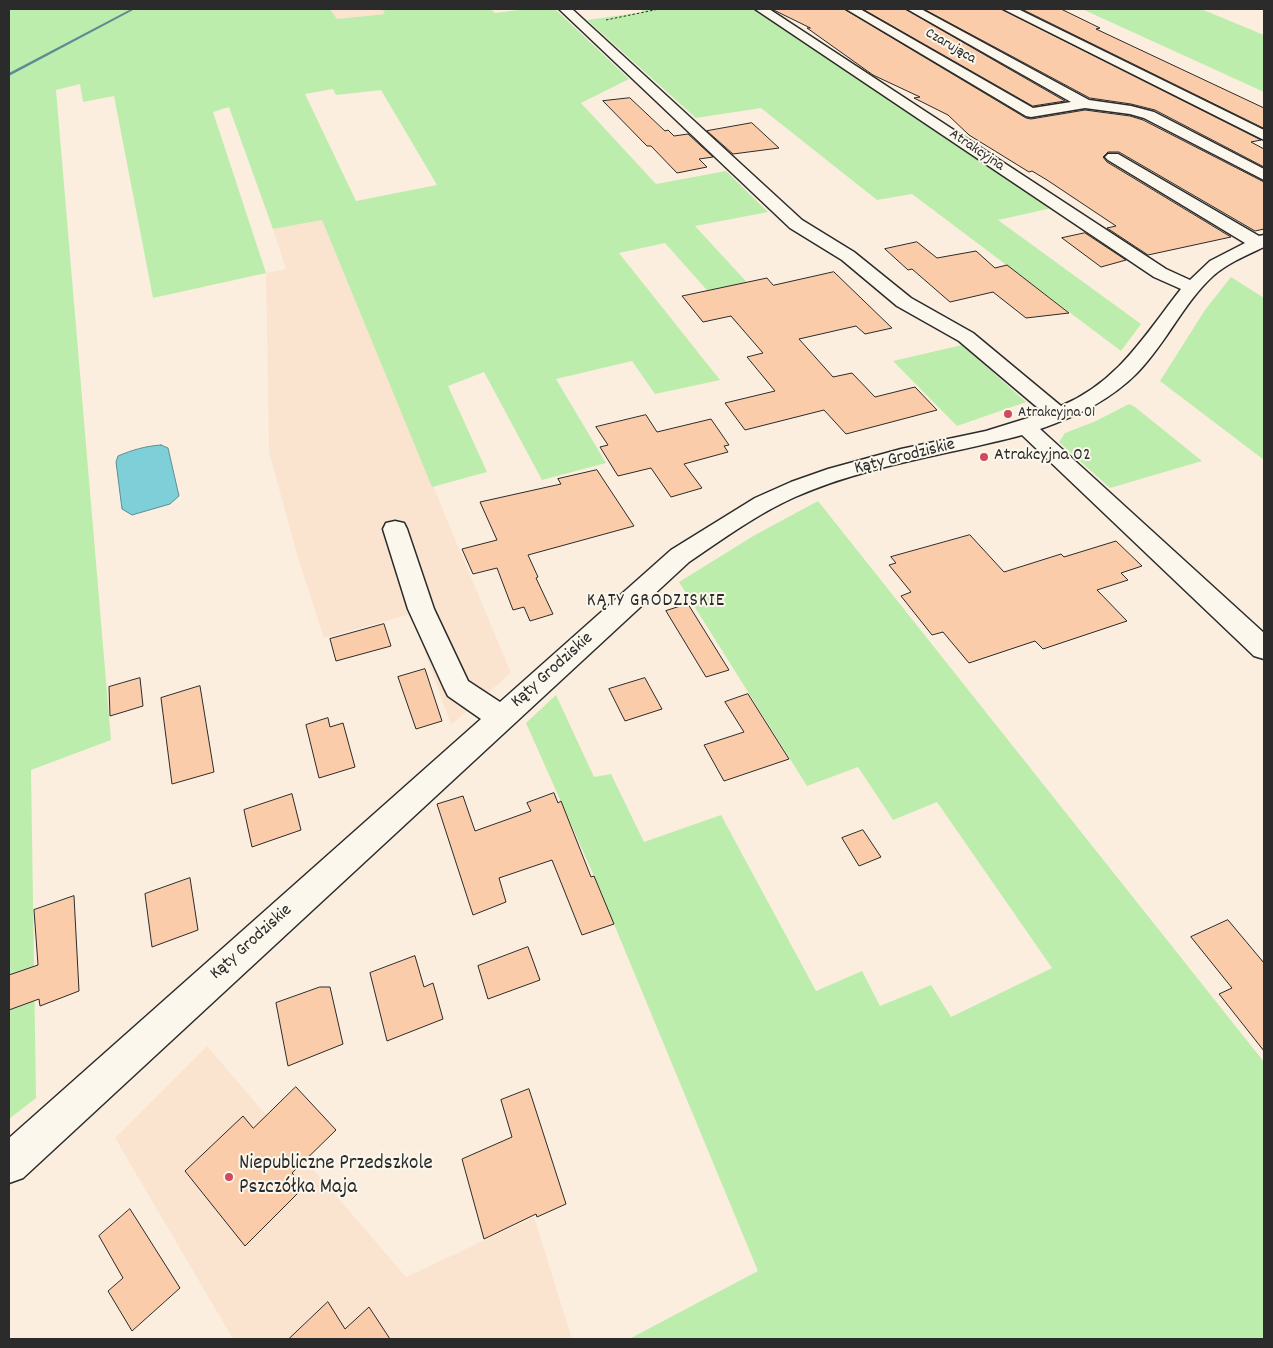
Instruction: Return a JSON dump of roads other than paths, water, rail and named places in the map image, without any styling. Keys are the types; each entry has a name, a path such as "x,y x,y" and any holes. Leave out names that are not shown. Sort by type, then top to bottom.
{"street":[{"name":"Atrakcyjna","path":"761,9 1160,273 1193,288"},
{"name":"Czarująca","path":"852,9 1031,113 1085,104"},
{"path":"913,9 1085,104 1131,110 1149,115 1264,175"},
{"path":"1009,9 1264,136"},
{"path":"571,14 796,224 848,256 904,302 950,327 980,347 1058,414"},
{"path":"1113,157 1261,242"},
{"name":"Kąty Grodziskie","path":"9,1164 680,556 740,516 812,482 873,464 997,436 1027,427 1099,394 1132,368 1177,306 1212,269 1261,242"},
{"path":"1027,427 1035,437 1264,649"},
{"path":"394,529 421,609 458,688 502,718"}],"water":[{"path":"161,445 168,448 179,496 170,504 132,515 122,509 116,462 118,456 150,446"}],"waterway":[{"path":"9,75 133,9"}],"place":[{"name":"Atrakcyjna 01","path":"1008,414"},
{"name":"Atrakcyjna 02","path":"984,457"},
{"name":"Niepubliczne Przedszkole Pszczółka Maja","path":"229,1177"}],"district":[{"name":"KĄTY GRODZISKIE","path":"656,602"}]}
